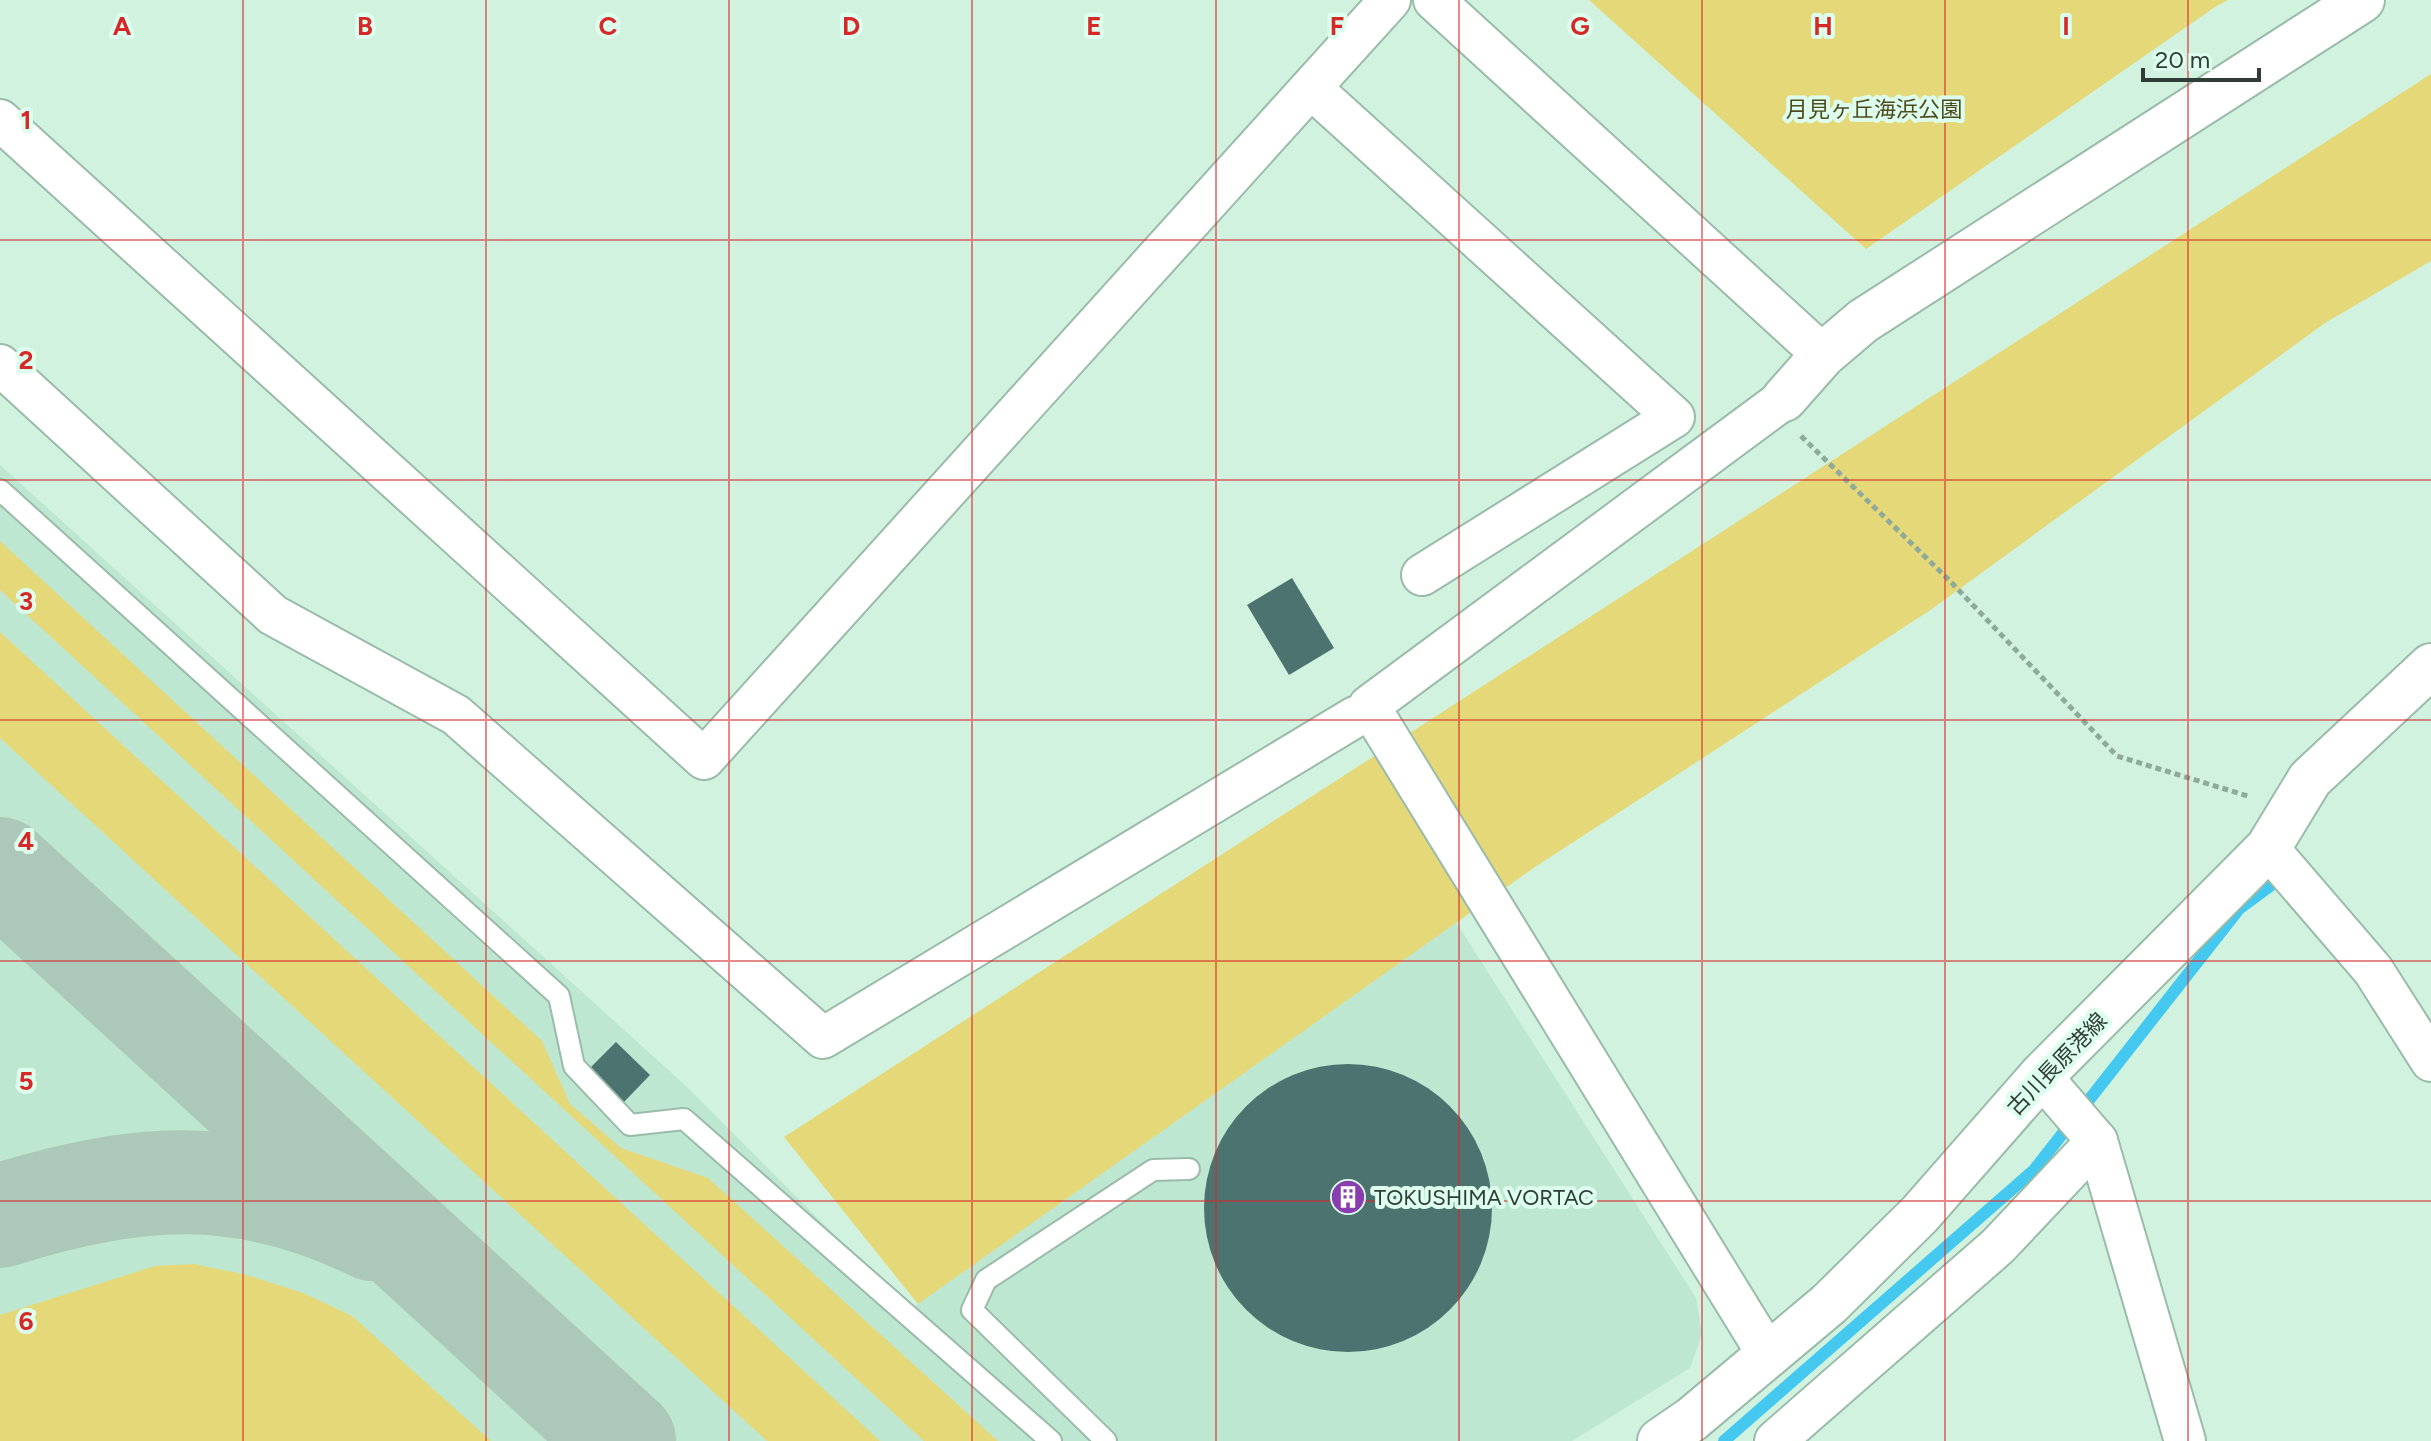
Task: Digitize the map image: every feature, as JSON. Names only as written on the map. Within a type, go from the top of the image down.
[{"type":"main road","points":[[1792,417],[1823,355],[1863,321],[2362,0]]},
{"type":"main road","name":"古川長原港線","points":[[1660,1441],[1692,1419],[1829,1304],[1920,1214],[2041,1076],[2268,848],[2310,779],[2431,666]]},
{"type":"street","points":[[0,120],[704,759],[1390,0]]},
{"type":"street","points":[[1434,0],[1823,355]]},
{"type":"street","points":[[1311,88],[1674,417],[1422,575]]},
{"type":"street","points":[[0,365],[273,615],[456,715],[823,1038],[1355,717]]},
{"type":"street","points":[[1768,1355],[1369,706],[1792,417]]},
{"type":"street","points":[[2268,848],[2373,970],[2431,1061]]},
{"type":"street","points":[[2041,1076],[2097,1141],[2185,1441]]},
{"type":"street","points":[[1775,1441],[1998,1246],[2097,1141]]},
{"type":"lane","points":[[0,490],[559,996],[574,1066],[630,1125],[684,1119],[1051,1441]]},
{"type":"lane","points":[[1106,1441],[972,1310],[986,1280],[1153,1170],[1189,1169]]},
{"type":"path","points":[[1792,417],[2117,756],[2290,810]]},
{"type":"shaded area","points":[[0,465],[686,1086],[909,1310],[1454,919],[1696,1298],[1702,1334],[1690,1368],[1572,1441],[0,1441]]},
{"type":"green space","name":"月見ヶ丘海浜公園","points":[[1589,0],[2228,0],[1866,249]]},
{"type":"green space","points":[[2431,74],[2431,261],[2325,323],[1929,611],[1535,867],[918,1304],[784,1137]]},
{"type":"green space","points":[[0,541],[542,1041],[570,1104],[621,1148],[708,1178],[998,1441],[924,1441],[0,590]]},
{"type":"green space","points":[[0,632],[880,1441],[767,1441],[0,738]]},
{"type":"green space","points":[[194,1264],[247,1275],[303,1293],[352,1316],[491,1441],[0,1441],[0,1315],[155,1266]]},
{"type":"building","points":[[1292,578],[1334,648],[1289,675],[1247,605]]},
{"type":"building","points":[[616,1042],[650,1075],[624,1102],[589,1069]]},
{"type":"building","name":"TOKUSHIMA VORTAC","points":[[1348,1064],[1376,1067],[1403,1075],[1428,1088],[1450,1106],[1468,1128],[1481,1153],[1489,1180],[1492,1208],[1489,1236],[1481,1263],[1468,1288],[1450,1310],[1428,1328],[1403,1341],[1376,1349],[1348,1352],[1320,1349],[1293,1341],[1268,1328],[1246,1310],[1228,1288],[1215,1263],[1207,1236],[1204,1208],[1207,1180],[1215,1153],[1228,1128],[1246,1106],[1268,1088],[1293,1075],[1320,1067]]},
{"type":"waterway","points":[[1724,1441],[2034,1170],[2239,909],[2285,875]]},
{"type":"taxiway","points":[[0,869],[624,1441]]},
{"type":"taxiway","points":[[0,1216],[97,1191],[143,1184],[188,1182],[233,1185],[279,1194],[325,1208],[373,1229]]},
{"type":"place","name":"TOKUSHIMA VORTAC","points":[[1348,1197]]}]
